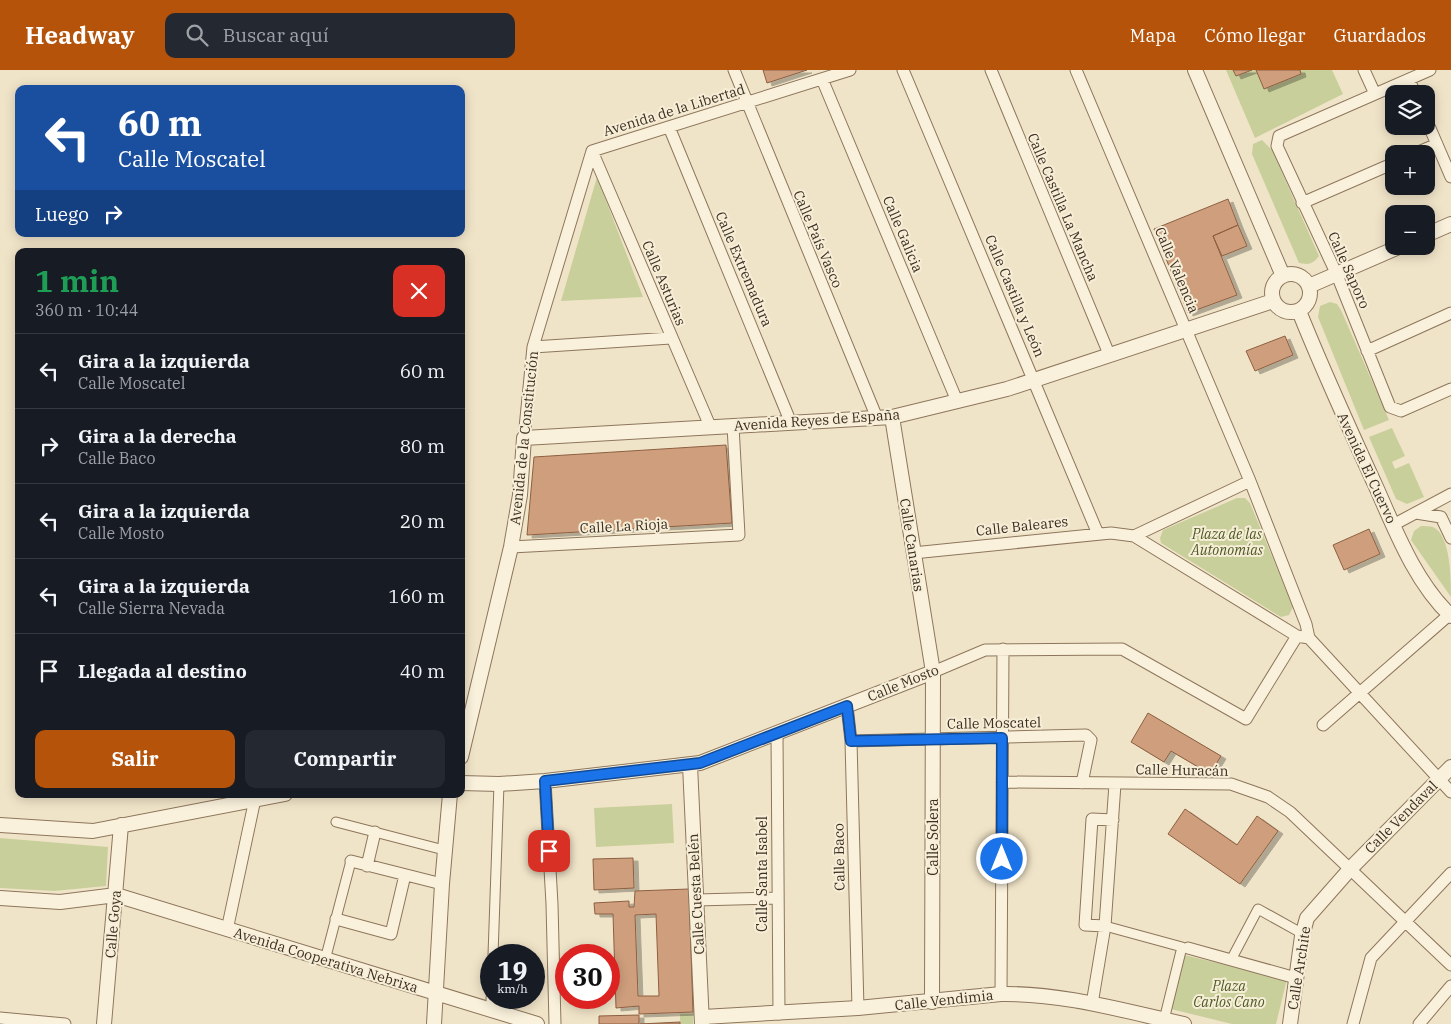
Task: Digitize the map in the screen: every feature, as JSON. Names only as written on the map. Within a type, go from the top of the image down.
[{"type":"street","name":"Calle País Vasco","points":[[734,70],[877,418]]},
{"type":"street","name":"Avenida de la Libertad","points":[[592,151],[850,70]]},
{"type":"street","name":"Calle Castilla y León","points":[[903,70],[1098,534]]},
{"type":"street","name":"Calle Castilla La Mancha","points":[[990,70],[1109,354]]},
{"type":"street","name":"Calle Valencia","points":[[1076,70],[1250,481]]},
{"type":"street","points":[[1195,70],[1283,276]]},
{"type":"street","points":[[1364,70],[1375,94],[1428,70]]},
{"type":"street","name":"Calle Galicia","points":[[822,79],[957,401]]},
{"type":"street","points":[[1409,79],[1411,85]]},
{"type":"street","name":"Calle Saporo","points":[[1375,94],[1279,136],[1277,146],[1337,275],[1390,407],[1401,411],[1451,389]]},
{"type":"street","name":"Calle Extremadura","points":[[669,127],[791,423]]},
{"type":"street","points":[[1433,135],[1451,177]]},
{"type":"street","name":"Calle Asturias","points":[[592,151],[710,426]]},
{"type":"street","name":"Avenida de la Constitución","points":[[465,740],[511,548],[520,495],[533,347],[592,151]]},
{"type":"street","points":[[1302,203],[1385,167]]},
{"type":"street","points":[[1435,231],[1451,224]]},
{"type":"street","points":[[1309,286],[1385,253]]},
{"type":"street","points":[[1296,275],[1301,277],[1309,286],[1310,298],[1300,311],[1287,312],[1282,310],[1273,301],[1272,289],[1283,276],[1296,275]]},
{"type":"street","name":"Avenida Reyes de España","points":[[524,438],[892,417],[1007,389],[1273,301]]},
{"type":"street","name":"Avenida El Cuervo","points":[[1300,311],[1320,364],[1393,525],[1422,579],[1450,616]]},
{"type":"street","points":[[1368,351],[1451,313]]},
{"type":"street","points":[[533,347],[672,338]]},
{"type":"street","name":"Calle Canarias","points":[[892,417],[933,672]]},
{"type":"street","name":"Calle La Rioja","points":[[511,548],[739,535],[733,426]]},
{"type":"street","points":[[1134,536],[1250,481],[1306,624],[1309,638],[1451,792]]},
{"type":"street","points":[[1393,525],[1447,496]]},
{"type":"street","points":[[1447,496],[1441,517],[1451,538]]},
{"type":"street","points":[[1416,513],[1441,517]]},
{"type":"street","name":"Calle Baleares","points":[[913,553],[1098,534],[1134,536]]},
{"type":"street","points":[[1134,536],[1297,636],[1309,638]]},
{"type":"street","points":[[1323,725],[1450,616]]},
{"type":"street","name":"Calle Mosto","points":[[465,783],[499,784],[545,781],[690,765],[777,734],[985,650],[1122,649],[1246,719],[1297,636]]},
{"type":"street","points":[[1001,994],[1003,649]]},
{"type":"street","name":"Calle Solera","points":[[932,1002],[933,672]]},
{"type":"street","name":"Calle Baco","points":[[847,706],[851,741],[858,1008]]},
{"type":"street","name":"Calle Santa Isabel","points":[[777,734],[779,1014]]},
{"type":"street","name":"Calle Moscatel","points":[[851,741],[1086,736],[1092,740],[1082,783]]},
{"type":"street","name":"Calle Cuesta Belén","points":[[690,765],[702,1021]]},
{"type":"street","name":"Calle Vendaval","points":[[1350,868],[1451,767]]},
{"type":"street","points":[[545,781],[552,904],[555,1024]]},
{"type":"street","name":"Calle Huracán","points":[[1002,782],[1231,784],[1268,797],[1290,812],[1451,965]]},
{"type":"street","points":[[493,944],[499,784]]},
{"type":"street","points":[[1092,1004],[1105,926],[1115,784]]},
{"type":"street","points":[[0,825],[94,831],[260,798]]},
{"type":"street","points":[[434,1024],[444,850],[450,798]]},
{"type":"street","points":[[226,930],[254,799]]},
{"type":"street","points":[[1113,820],[1092,819],[1085,925],[1105,926],[1296,978]]},
{"type":"street","points":[[336,822],[444,850]]},
{"type":"street","name":"Calle Goya","points":[[104,1024],[121,825]]},
{"type":"street","points":[[368,866],[376,832]]},
{"type":"street","points":[[325,960],[350,861],[442,884]]},
{"type":"street","name":"Calle Archite","points":[[1290,1024],[1307,918],[1350,868]]},
{"type":"street","points":[[1353,1024],[1372,958],[1451,873]]},
{"type":"street","points":[[336,920],[391,934],[405,875]]},
{"type":"street","points":[[0,898],[60,902],[116,895]]},
{"type":"street","name":"Avenida Cooperativa Nebrixa","points":[[116,895],[435,993],[480,1002]]},
{"type":"street","points":[[697,900],[777,898]]},
{"type":"street","points":[[1231,960],[1258,909],[1303,934]]},
{"type":"street","points":[[1164,1020],[1185,948]]},
{"type":"street","points":[[1419,1024],[1451,986]]},
{"type":"street","name":"Calle Vendimia","points":[[702,1021],[932,1002],[1001,994],[1028,994],[1092,1004],[1184,1024]]},
{"type":"street","name":"Avenida Cooperativa Nebrixa","points":[[502,1009],[537,1024]]},
{"type":"street","points":[[0,1018],[65,1024]]},
{"type":"green space","points":[[1226,70],[1332,70],[1343,94],[1255,138]]},
{"type":"green space","points":[[1262,140],[1272,150],[1319,256],[1315,261],[1306,264],[1299,263],[1252,154],[1253,144]]},
{"type":"green space","points":[[597,177],[643,297],[561,301]]},
{"type":"green space","points":[[1330,302],[1337,304],[1341,310],[1389,420],[1364,430],[1318,317],[1320,306]]},
{"type":"green space","points":[[1392,428],[1405,456],[1392,462],[1395,469],[1409,463],[1424,497],[1407,504],[1396,499],[1369,437]]},
{"type":"green space","name":"Plaza de las Autonomías","points":[[1237,498],[1245,498],[1250,503],[1293,607],[1289,615],[1281,617],[1161,543],[1160,538],[1163,530]]},
{"type":"green space","points":[[1421,526],[1433,527],[1439,532],[1447,548],[1451,597],[1411,540],[1414,531]]},
{"type":"green space","points":[[672,804],[674,843],[596,847],[594,808]]},
{"type":"green space","points":[[0,838],[108,847],[106,886],[54,891],[0,888]]},
{"type":"green space","name":"Plaza Carlos Cano","points":[[1184,955],[1287,979],[1276,1024],[1232,1024],[1171,1009]]},
{"type":"green space","points":[[680,1014],[693,1014],[693,1024],[680,1024]]},
{"type":"building","points":[[763,70],[807,70],[767,83]]},
{"type":"building","points":[[1233,70],[1252,70],[1236,76]]},
{"type":"building","points":[[1256,70],[1300,70],[1301,74],[1264,89]]},
{"type":"building","points":[[1228,199],[1238,225],[1213,236],[1237,295],[1188,313],[1154,229]]},
{"type":"building","points":[[1238,225],[1247,246],[1222,256],[1213,236]]},
{"type":"building","points":[[1285,336],[1293,355],[1255,371],[1246,351]]},
{"type":"building","points":[[726,445],[732,523],[527,535],[534,457]]},
{"type":"building","points":[[1369,529],[1380,554],[1344,570],[1333,545]]},
{"type":"building","points":[[1148,713],[1221,756],[1210,774],[1171,751],[1164,762],[1131,742]]},
{"type":"building","points":[[1185,809],[1237,845],[1257,816],[1278,831],[1240,884],[1168,834]]},
{"type":"building","points":[[633,858],[634,888],[594,890],[593,859]]},
{"type":"building","points":[[689,889],[693,1012],[639,1014],[639,1006],[620,1008],[620,944],[614,944],[613,914],[595,914],[594,903],[629,901],[629,907],[634,907],[635,891]],"holes":[[[656,914],[659,996],[638,996],[635,915]]]},
{"type":"building","points":[[639,1015],[639,1024],[599,1024],[599,1016]]},
{"type":"building","points":[[680,1022],[680,1024],[640,1024]]},
{"type":"route","points":[[549,851],[545,781],[700,763],[847,706],[851,741],[1002,738],[1002,859]]}]
